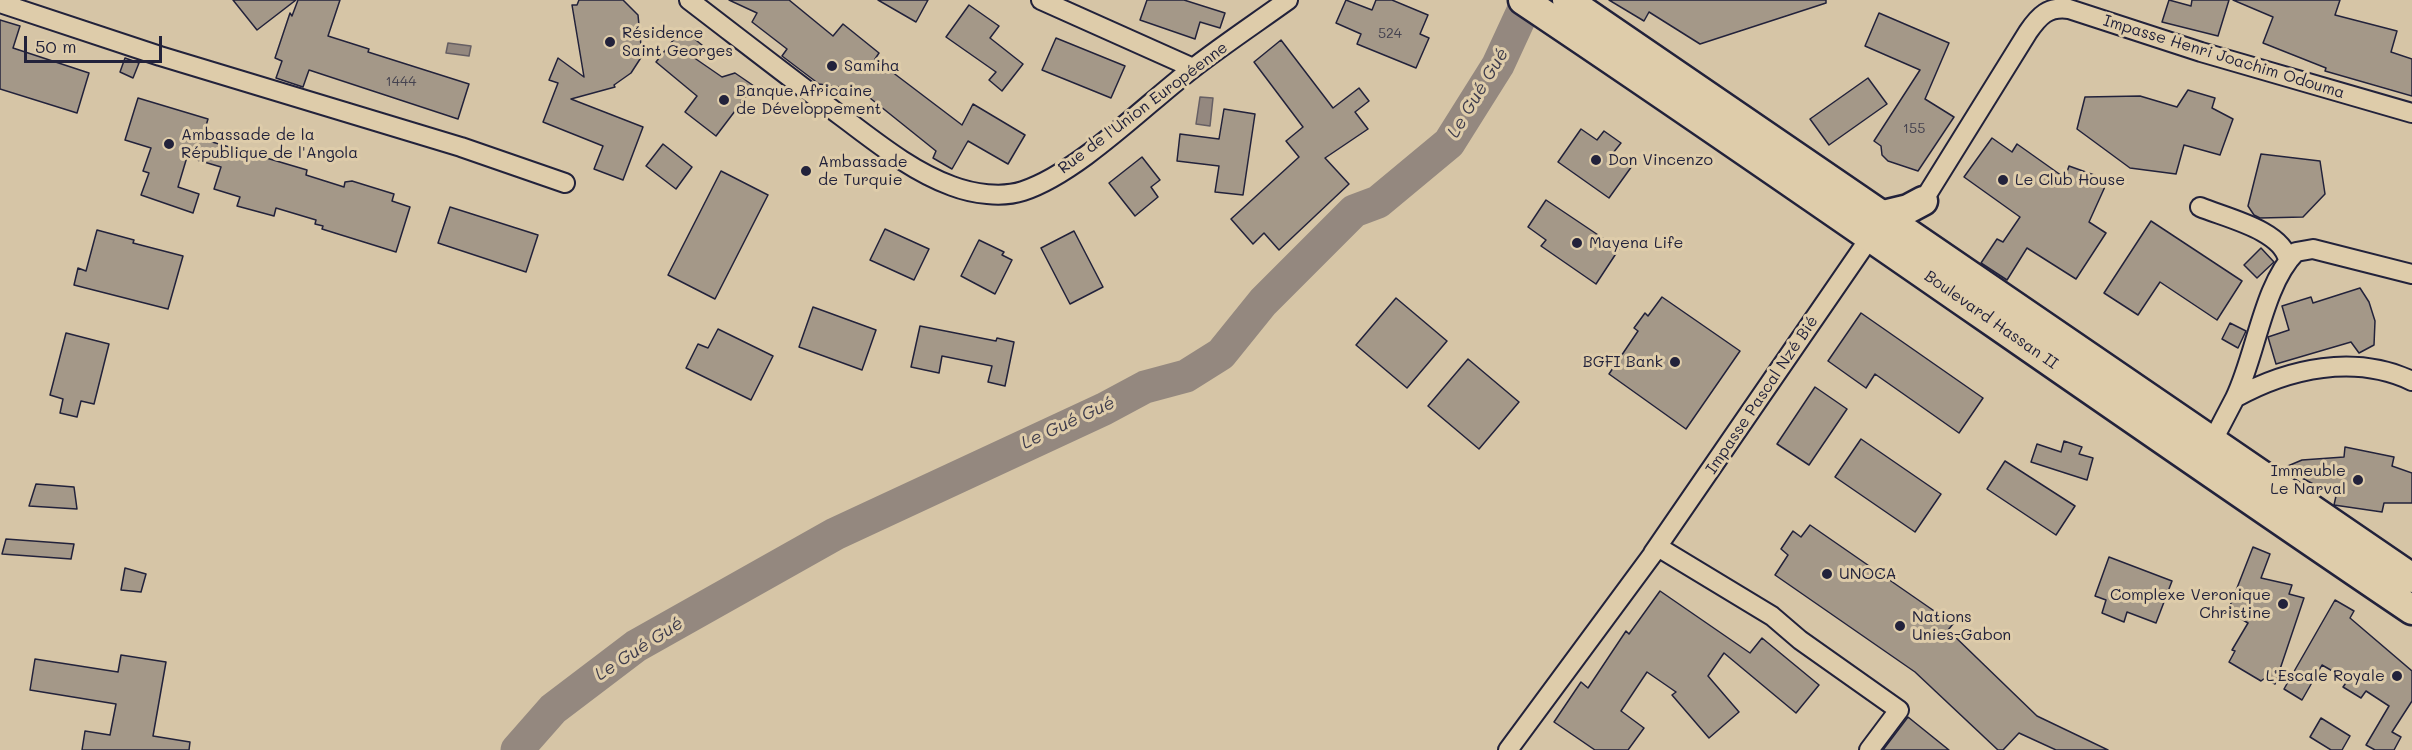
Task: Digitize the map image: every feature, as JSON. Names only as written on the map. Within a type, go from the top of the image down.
[{"type":"main road","name":"Boulevard Hassan II","points":[[1523,0],[1569,11],[1877,226],[2281,523],[2412,610]]},
{"type":"main road","points":[[1877,226],[1923,201]]},
{"type":"main road","points":[[1923,201],[1920,227],[1923,242]]},
{"type":"main road","name":"Boulevard Hassan II","points":[[1877,226],[1923,242],[2412,578]]},
{"type":"street","name":"Rue de l'Union Européenne","points":[[689,0],[820,101],[917,171],[953,187],[975,193],[998,194],[1021,191],[1043,183],[1073,164],[1193,68],[1288,0]]},
{"type":"street","points":[[1041,0],[1193,68]]},
{"type":"street","points":[[0,3],[160,56],[451,144],[565,183]]},
{"type":"street","name":"Impasse Henri Joachim Odouma","points":[[1923,201],[2028,32],[2039,16],[2053,8],[2069,9],[2201,52],[2412,113]]},
{"type":"street","points":[[2200,207],[2273,237],[2286,250],[2288,260]]},
{"type":"street","name":"Impasse Pascal Nzé Bié","points":[[1508,750],[1655,550],[1877,226]]},
{"type":"street","points":[[2212,442],[2248,372],[2263,316],[2288,260],[2300,249],[2313,249],[2412,274]]},
{"type":"street","points":[[2235,398],[2266,384],[2325,367],[2371,369],[2412,381]]},
{"type":"street","points":[[1655,550],[1772,616],[1800,640],[1899,710],[1869,750]]},
{"type":"shaded area","points":[[448,43],[471,46],[469,56],[446,53]]},
{"type":"shaded area","points":[[1200,97],[1213,98],[1210,126],[1196,124]]},
{"type":"building","points":[[233,0],[296,0],[257,30]]},
{"type":"building","points":[[298,0],[340,0],[328,36],[369,49],[368,52],[469,84],[458,119],[309,70],[303,87],[276,78],[282,61],[275,58],[290,13],[292,16]]},
{"type":"building","points":[[579,0],[623,0],[638,15],[642,56],[631,73],[614,85],[615,87],[571,99],[643,127],[623,180],[594,169],[603,146],[543,122],[558,83],[549,80],[558,58],[584,77],[572,5],[577,5]]},
{"type":"building","points":[[729,0],[789,0],[833,36],[843,24],[879,53],[875,59],[962,125],[973,104],[1025,135],[1008,164],[968,141],[952,169],[933,158],[936,151],[860,90],[856,97],[840,87],[819,84],[782,56],[787,49],[752,22],[757,13]]},
{"type":"building","points":[[878,0],[928,0],[916,22]]},
{"type":"building","points":[[1147,0],[1184,0],[1225,13],[1220,28],[1200,22],[1195,39],[1140,20]]},
{"type":"building","points":[[1346,0],[1372,10],[1376,0],[1392,0],[1428,15],[1420,34],[1429,38],[1416,68],[1357,44],[1361,34],[1336,23]]},
{"type":"building","points":[[1609,0],[1826,0],[1826,3],[1700,44],[1649,12],[1644,21]]},
{"type":"building","points":[[2169,0],[2191,6],[2192,0],[2229,0],[2218,36],[2162,22]]},
{"type":"building","points":[[2233,0],[2340,0],[2335,15],[2397,31],[2391,52],[2412,59],[2412,96],[2325,71],[2326,68],[2263,43],[2273,17]]},
{"type":"building","points":[[969,5],[999,26],[990,38],[1023,64],[1002,91],[989,80],[996,72],[946,37]]},
{"type":"building","points":[[1879,13],[1949,43],[1925,99],[1954,117],[1918,171],[1888,161],[1882,155],[1881,146],[1874,141],[1920,70],[1865,46]]},
{"type":"building","points":[[0,20],[20,26],[13,48],[89,73],[77,113],[0,89]]},
{"type":"building","points":[[682,29],[702,45],[693,57],[722,77],[735,73],[754,86],[716,136],[685,112],[697,96],[656,62]]},
{"type":"building","points":[[1056,38],[1125,66],[1111,98],[1042,70]]},
{"type":"building","points":[[1281,40],[1333,108],[1359,88],[1369,101],[1355,112],[1368,129],[1325,158],[1349,184],[1279,250],[1264,233],[1253,244],[1231,219],[1299,157],[1286,141],[1303,127],[1254,62]]},
{"type":"building","points":[[125,58],[139,63],[133,78],[120,72]]},
{"type":"building","points":[[1868,78],[1887,104],[1829,145],[1810,119]]},
{"type":"building","points":[[2188,90],[2215,98],[2212,108],[2233,119],[2220,155],[2184,145],[2176,174],[2130,168],[2077,129],[2085,97],[2140,96],[2177,107]]},
{"type":"building","points":[[138,98],[208,119],[202,139],[307,170],[306,175],[344,187],[345,182],[352,181],[394,194],[392,201],[410,207],[396,252],[322,229],[323,226],[315,224],[316,220],[276,208],[274,216],[237,206],[240,197],[214,189],[221,167],[187,157],[178,187],[199,194],[193,213],[141,195],[149,173],[143,171],[151,148],[125,140]]},
{"type":"building","points":[[1224,109],[1255,114],[1243,195],[1215,192],[1219,166],[1177,161],[1180,134],[1219,139]]},
{"type":"building","points":[[1581,129],[1597,140],[1604,131],[1621,143],[1613,153],[1632,166],[1609,198],[1558,162]]},
{"type":"building","points":[[1992,138],[2012,152],[2017,144],[2065,178],[2069,166],[2108,180],[2089,222],[2106,233],[2076,279],[2027,248],[2007,280],[1981,263],[1997,239],[2003,242],[2020,217],[1964,177]]},
{"type":"building","points":[[663,144],[692,167],[676,189],[646,166]]},
{"type":"building","points":[[2261,154],[2320,161],[2325,194],[2303,217],[2260,218],[2254,215],[2248,206]]},
{"type":"building","points":[[1142,157],[1160,180],[1151,187],[1158,197],[1135,216],[1109,183]]},
{"type":"building","points":[[721,171],[768,195],[715,299],[668,275]]},
{"type":"building","name":"Mayena Life","points":[[1546,200],[1619,249],[1596,284],[1541,246],[1546,240],[1528,227]]},
{"type":"building","points":[[450,207],[538,235],[526,272],[438,243]]},
{"type":"building","points":[[2151,221],[2242,281],[2217,320],[2160,282],[2138,315],[2104,293]]},
{"type":"building","points":[[885,229],[929,249],[914,280],[870,260]]},
{"type":"building","points":[[97,230],[134,240],[133,243],[183,256],[168,309],[74,285],[78,268],[86,271]]},
{"type":"building","points":[[1074,231],[1103,287],[1070,304],[1041,248]]},
{"type":"building","points":[[979,240],[1004,252],[1002,255],[1012,260],[995,294],[961,276]]},
{"type":"building","points":[[2261,248],[2274,262],[2257,278],[2244,265]]},
{"type":"building","points":[[2360,288],[2369,302],[2375,321],[2374,345],[2359,353],[2351,342],[2276,364],[2268,337],[2289,330],[2282,306],[2311,297],[2313,303]]},
{"type":"building","name":"BGFI Bank","points":[[1662,297],[1740,351],[1686,429],[1609,374],[1638,331],[1634,328],[1645,313],[1648,316]]},
{"type":"building","points":[[1396,298],[1447,341],[1407,388],[1356,345]]},
{"type":"building","points":[[813,307],[876,330],[862,370],[799,347]]},
{"type":"building","points":[[1861,313],[1983,398],[1959,433],[1875,374],[1866,388],[1828,361]]},
{"type":"building","points":[[2230,323],[2246,331],[2238,348],[2222,339]]},
{"type":"building","points":[[920,326],[996,341],[997,338],[1014,342],[1005,386],[988,382],[992,366],[942,356],[939,373],[911,367]]},
{"type":"building","points":[[718,329],[773,356],[751,400],[686,368],[698,344],[708,348]]},
{"type":"building","points":[[66,333],[109,344],[94,404],[81,401],[77,417],[60,413],[63,399],[50,395]]},
{"type":"building","points":[[1468,359],[1519,402],[1479,449],[1428,406]]},
{"type":"building","points":[[1815,387],[1847,409],[1809,465],[1777,444]]},
{"type":"building","points":[[1861,439],[1941,494],[1915,532],[1835,477]]},
{"type":"building","points":[[2064,441],[2082,447],[2079,454],[2093,458],[2087,480],[2031,462],[2037,444],[2061,452]]},
{"type":"building","name":"Immeuble Le Narval","points":[[2345,447],[2394,457],[2392,466],[2412,473],[2412,503],[2384,503],[2382,512],[2334,505],[2336,496],[2283,468],[2302,460],[2344,457]]},
{"type":"building","points":[[2005,461],[2075,506],[2056,535],[1987,489]]},
{"type":"building","points":[[36,484],[74,487],[77,509],[29,506]]},
{"type":"building","points":[[1810,525],[1953,624],[1948,630],[2037,716],[2108,750],[2056,750],[2019,733],[2003,750],[1998,750],[1915,672],[1775,575],[1788,555],[1781,549],[1793,531],[1801,537]]},
{"type":"building","points":[[6,539],[74,544],[71,559],[2,554]]},
{"type":"building","points":[[2253,547],[2270,554],[2261,578],[2292,585],[2289,594],[2304,598],[2275,684],[2265,678],[2261,681],[2229,662],[2235,651],[2232,650],[2248,623],[2228,611]]},
{"type":"building","points":[[2109,557],[2172,581],[2156,623],[2127,612],[2124,622],[2102,613],[2106,600],[2095,596]]},
{"type":"building","points":[[125,568],[146,574],[141,592],[121,590]]},
{"type":"building","points":[[1660,591],[1750,653],[1762,638],[1819,685],[1796,713],[1724,653],[1708,676],[1739,712],[1709,738],[1672,695],[1676,692],[1647,672],[1621,711],[1644,728],[1628,750],[1595,750],[1554,722],[1581,682],[1588,688],[1626,631],[1629,634]]},
{"type":"building","points":[[2335,600],[2354,611],[2350,618],[2412,671],[2412,701],[2392,732],[2401,737],[2394,750],[2375,750],[2366,745],[2389,706],[2366,691],[2361,698],[2343,687],[2348,680],[2322,665],[2302,700],[2284,689]]},
{"type":"building","points":[[121,655],[166,662],[153,736],[190,742],[189,750],[82,750],[85,731],[110,735],[116,704],[30,690],[35,659],[118,672]]},
{"type":"building","points":[[1908,717],[1949,750],[1883,750]]},
{"type":"building","points":[[2321,718],[2350,736],[2342,750],[2331,750],[2310,737]]},
{"type":"waterway","name":"Le Gué Gué","points":[[517,750],[553,709],[636,646],[835,534],[1104,409],[1145,387],[1186,376],[1221,354],[1263,302],[1354,211],[1378,202],[1449,143],[1498,65],[1528,0]]},
{"type":"place","name":"Résidence Saint Georges","points":[[610,42]]},
{"type":"place","name":"Samiha","points":[[832,66]]},
{"type":"place","name":"Banque Africaine de Développement","points":[[724,100]]},
{"type":"place","name":"Ambassade de la République de l'Angola","points":[[169,144]]},
{"type":"place","name":"Don Vincenzo","points":[[1596,160]]},
{"type":"place","name":"Ambassade de Turquie","points":[[806,171]]},
{"type":"place","name":"Le Club House","points":[[2003,180]]},
{"type":"place","name":"Mayena Life","points":[[1577,243]]},
{"type":"place","name":"BGFI Bank","points":[[1675,362]]},
{"type":"place","name":"Immeuble Le Narval","points":[[2358,480]]},
{"type":"place","name":"UNOCA","points":[[1827,574]]},
{"type":"place","name":"Complexe Veronique Christine","points":[[2283,604]]},
{"type":"place","name":"Nations Unies-Gabon","points":[[1900,626]]},
{"type":"place","name":"L'Escale Royale","points":[[2397,676]]}]
